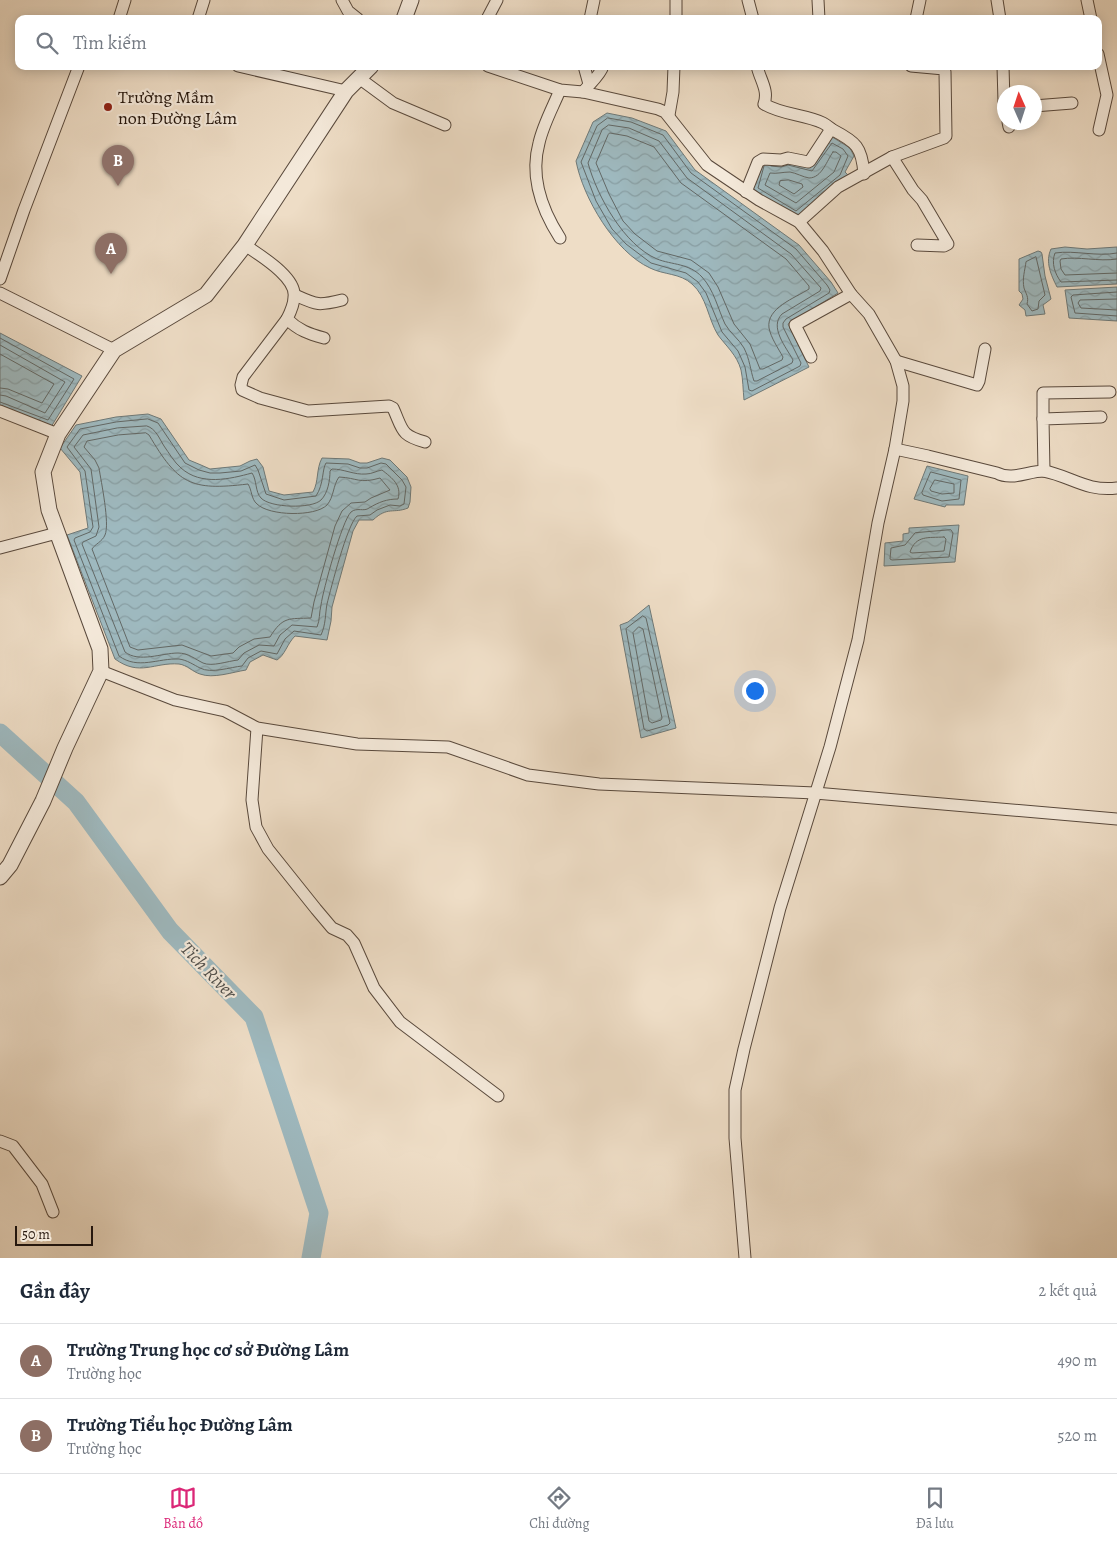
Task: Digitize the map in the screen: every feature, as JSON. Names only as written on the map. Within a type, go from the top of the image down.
[{"type":"street","points":[[121,15],[125,0]]},
{"type":"street","points":[[199,15],[204,0]]},
{"type":"street","points":[[342,0],[348,11],[353,15]]},
{"type":"street","points":[[405,15],[411,0]]},
{"type":"street","points":[[489,15],[496,0]]},
{"type":"street","points":[[591,15],[594,0]]},
{"type":"street","points":[[676,0],[676,15]]},
{"type":"street","points":[[748,0],[752,15]]},
{"type":"street","points":[[818,0],[818,15]]},
{"type":"street","points":[[917,15],[920,0]]},
{"type":"street","points":[[997,0],[999,15]]},
{"type":"street","points":[[1087,0],[1090,15]]},
{"type":"street","points":[[0,279],[77,70]]},
{"type":"street","points":[[255,70],[346,91]]},
{"type":"street","points":[[0,877],[10,865],[43,800],[101,670],[100,649],[49,510],[43,472],[58,434],[114,350],[206,295],[245,245],[346,91],[367,70]]},
{"type":"street","points":[[500,70],[560,90],[586,88],[658,109],[669,116],[697,155],[707,165],[746,192],[799,222],[823,252],[851,294],[869,314],[896,361],[903,386],[903,401],[895,450],[878,523],[858,640],[830,747],[780,908],[735,1090],[735,1138],[745,1258]]},
{"type":"street","points":[[584,70],[586,88]]},
{"type":"street","points":[[586,88],[601,70]]},
{"type":"street","points":[[669,116],[674,70]]},
{"type":"street","points":[[759,70],[765,86],[766,99],[764,104],[774,110],[824,123],[847,137],[857,148],[862,158],[864,174]]},
{"type":"street","points":[[799,222],[838,187],[892,157],[946,136],[945,70]]},
{"type":"street","points":[[1003,70],[1004,85]]},
{"type":"street","points":[[1098,130],[1107,95],[1102,70]]},
{"type":"street","points":[[359,78],[393,103],[445,125]]},
{"type":"street","points":[[560,90],[540,138],[536,166],[536,180],[542,200],[549,221],[560,238]]},
{"type":"street","points":[[1042,105],[1072,103]]},
{"type":"street","points":[[746,192],[758,162],[763,158],[781,160],[788,158],[808,162],[831,128]]},
{"type":"street","points":[[892,157],[913,190],[922,200],[948,244],[944,246],[917,246]]},
{"type":"street","points":[[245,245],[279,270],[292,284],[295,295],[287,319],[243,377],[242,390],[260,398],[308,411],[389,406],[393,408],[401,430],[412,438],[425,442]]},
{"type":"street","points":[[0,293],[114,350]]},
{"type":"street","points":[[811,357],[795,325],[851,294]]},
{"type":"street","points":[[295,295],[323,305],[342,300]]},
{"type":"street","points":[[287,319],[294,326],[308,334],[324,338]]},
{"type":"street","points":[[896,361],[977,385],[980,381],[985,349]]},
{"type":"street","points":[[1044,471],[1043,393],[1110,392]]},
{"type":"street","points":[[0,411],[58,434]]},
{"type":"street","points":[[1043,419],[1101,417]]},
{"type":"street","points":[[895,450],[928,456],[1004,476],[1017,476],[1032,471],[1044,471],[1054,473],[1083,486],[1100,489],[1117,488]]},
{"type":"street","points":[[0,548],[57,533]]},
{"type":"street","points":[[101,670],[174,700],[225,711],[257,728],[357,744],[448,747],[528,775],[599,784],[815,793],[1117,818]]},
{"type":"street","points":[[257,728],[252,800],[256,827],[268,849],[332,928],[347,935],[354,943],[374,988],[400,1022],[498,1096]]},
{"type":"street","points":[[0,1141],[13,1146],[42,1184],[53,1212]]},
{"type":"water","points":[[607,113],[632,118],[666,131],[695,170],[799,245],[831,282],[838,293],[788,324],[809,367],[744,400],[739,365],[734,355],[718,335],[697,289],[687,280],[650,268],[637,260],[613,237],[593,207],[576,161],[593,122]]},
{"type":"water","points":[[829,135],[850,148],[854,156],[845,172],[848,175],[796,218],[751,190],[759,166],[766,160],[811,167]]},
{"type":"water","points":[[1065,247],[1087,249],[1117,247],[1117,284],[1057,287],[1050,268],[1049,254],[1051,249]]},
{"type":"water","points":[[1038,251],[1042,254],[1051,299],[1043,305],[1045,314],[1026,316],[1025,310],[1019,305],[1023,299],[1019,291],[1019,259]]},
{"type":"water","points":[[1117,287],[1117,321],[1069,318],[1065,290]]},
{"type":"water","points":[[0,333],[82,376],[51,427],[0,406]]},
{"type":"water","points":[[148,414],[161,419],[189,460],[210,469],[240,466],[257,459],[263,467],[269,491],[284,495],[313,492],[322,458],[349,459],[360,463],[367,463],[382,458],[390,460],[407,477],[411,487],[408,508],[383,513],[373,520],[359,520],[353,531],[332,607],[327,640],[295,636],[277,660],[263,655],[250,662],[246,670],[217,675],[200,674],[179,664],[147,668],[132,667],[115,659],[67,535],[88,528],[80,472],[60,448],[76,425],[116,417]]},
{"type":"water","points":[[927,466],[968,476],[964,505],[946,505],[945,507],[914,499]]},
{"type":"water","points":[[959,525],[955,562],[884,566],[885,543],[903,541],[903,534],[909,533],[909,528]]},
{"type":"water","points":[[649,605],[676,728],[641,738],[620,625],[628,622]]},
{"type":"waterway","name":"Tich River","points":[[0,733],[76,802],[170,931],[254,1017],[319,1213],[311,1258]]},
{"type":"place","name":"Trường Mầm non Đường Lâm","points":[[108,107]]},
{"type":"place","name":"Trường Tiểu học Đường Lâm","points":[[118,186]]},
{"type":"place","name":"Trường Trung học cơ sở Đường Lâm","points":[[111,274]]}]
